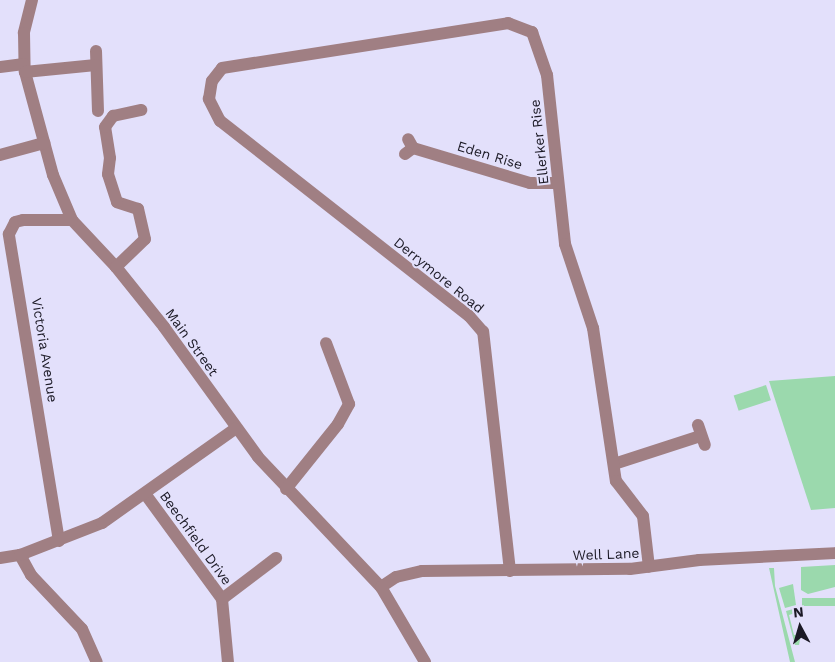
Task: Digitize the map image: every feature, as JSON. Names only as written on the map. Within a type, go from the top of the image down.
[{"type":"street","name":"Main Street","points":[[32,0],[24,33],[24,68],[44,143],[72,220],[116,268],[164,327],[235,429],[286,489],[381,587],[425,662]]},
{"type":"street","name":"Ellerker Rise","points":[[212,81],[222,68],[232,66],[508,23],[532,32],[547,75],[565,244],[593,328],[616,481],[643,516],[649,567]]},
{"type":"street","points":[[96,51],[98,111]]},
{"type":"street","points":[[0,68],[96,65]]},
{"type":"street","name":"Derrymore Road","points":[[212,81],[209,99],[220,121],[469,316],[484,332],[510,571]]},
{"type":"street","points":[[116,268],[145,239],[140,204],[122,206],[117,202],[108,174],[110,158],[105,126],[113,116],[141,110]]},
{"type":"street","points":[[0,155],[44,143]]},
{"type":"street","name":"Eden Rise","points":[[409,147],[530,183],[558,183]]},
{"type":"street","name":"Victoria Avenue","points":[[59,541],[10,234],[15,222],[23,220],[72,220]]},
{"type":"street","points":[[286,489],[345,415],[348,404],[342,367],[326,343]]},
{"type":"street","points":[[0,558],[20,556],[102,523],[146,495],[235,429]]},
{"type":"street","points":[[614,464],[701,435]]},
{"type":"street","name":"Beechfield Drive","points":[[146,495],[222,599],[228,662]]},
{"type":"street","name":"Well Lane","points":[[381,587],[396,577],[422,571],[510,571],[649,567],[699,560],[835,553]]},
{"type":"street","points":[[20,556],[32,575],[82,629],[97,662]]},
{"type":"street","name":"Beechfield Drive","points":[[222,599],[273,566]]},
{"type":"green space","points":[[835,376],[835,508],[811,510],[769,381]]},
{"type":"green space","points":[[766,385],[771,400],[739,411],[734,396]]},
{"type":"green space","points":[[835,565],[835,587],[808,594],[801,590],[801,567]]},
{"type":"green space","points":[[769,568],[774,568],[775,586],[795,662],[790,662]]},
{"type":"green space","points":[[793,584],[796,605],[785,608],[779,588]]},
{"type":"green space","points":[[802,598],[835,598],[835,606],[802,606]]},
{"type":"green space","points":[[797,608],[798,612],[789,615],[794,635],[801,634],[799,645],[795,645],[786,611]]}]
